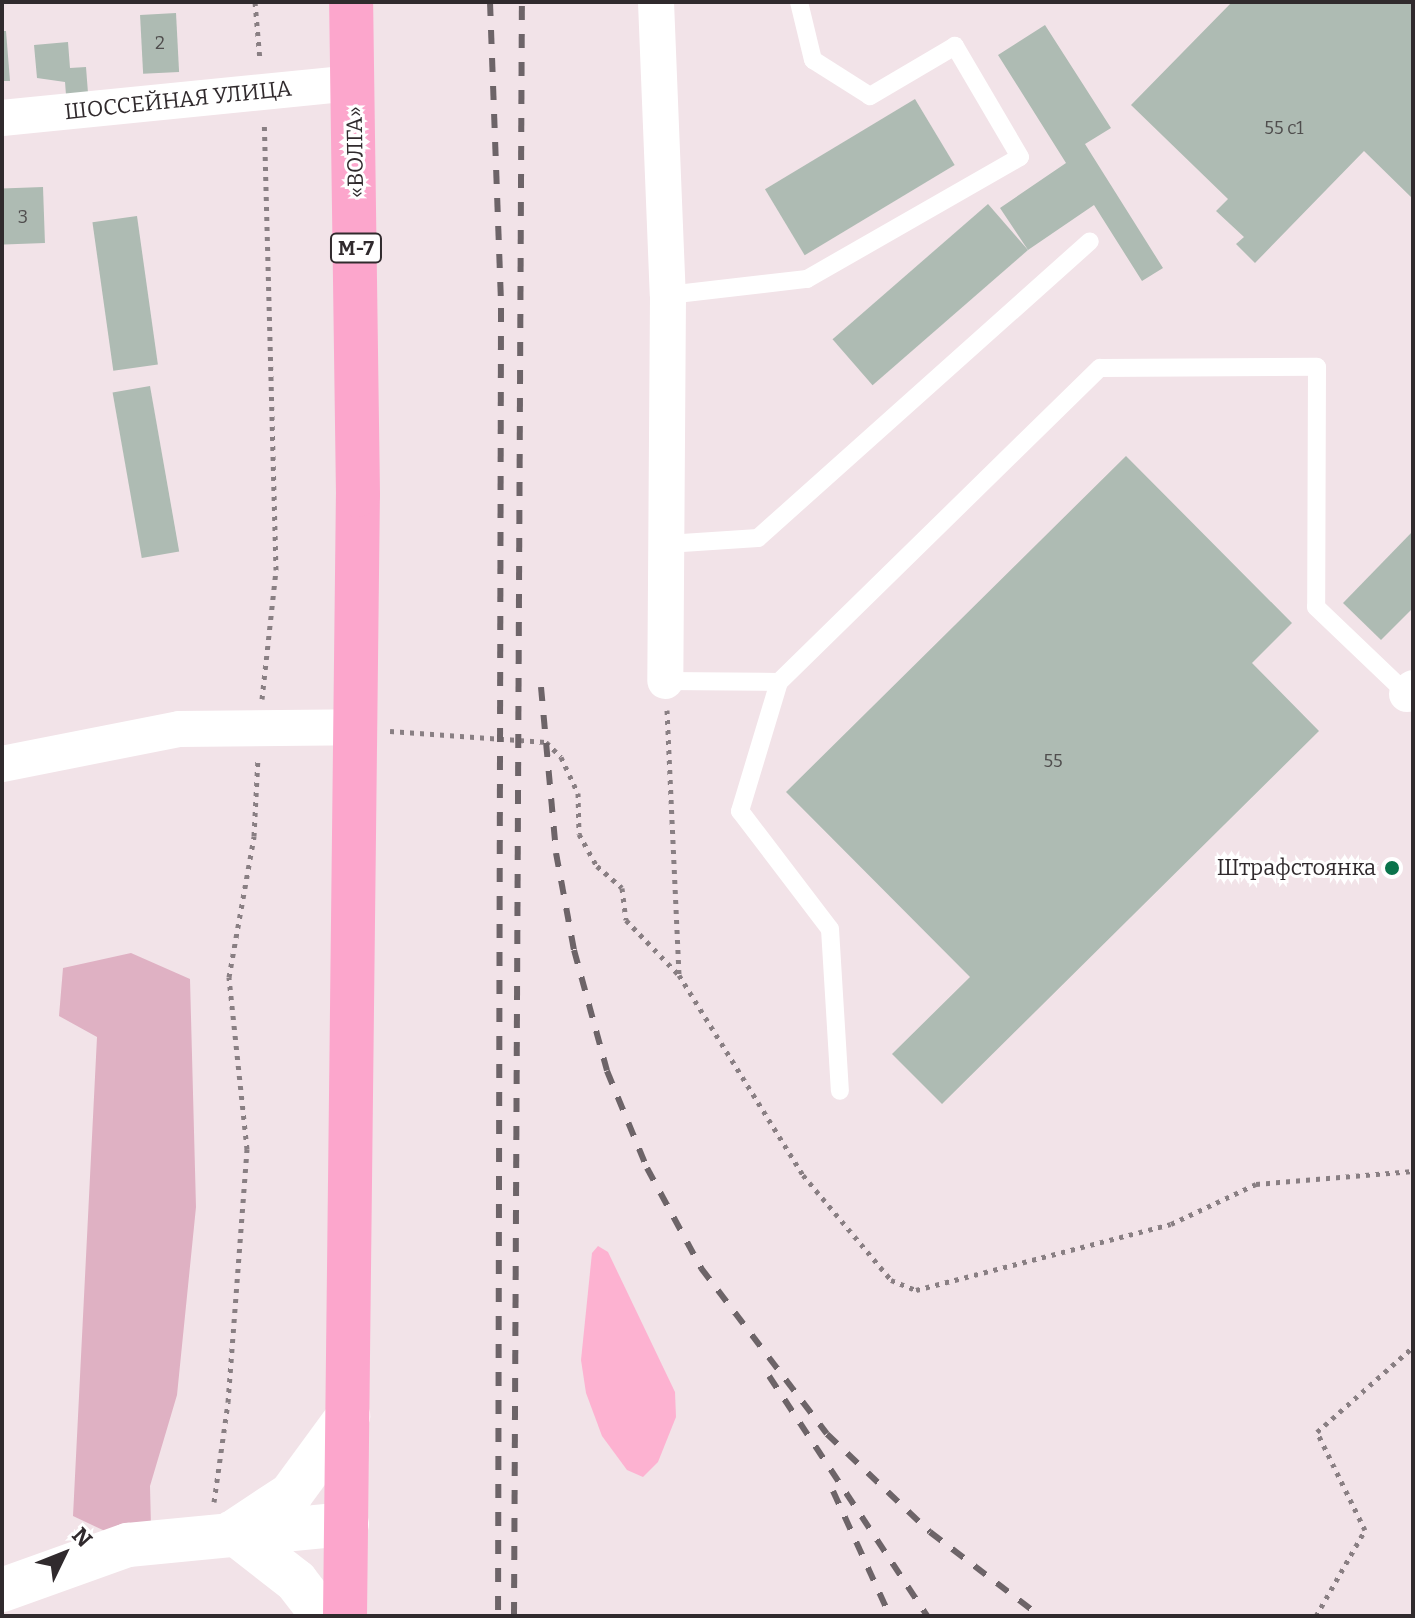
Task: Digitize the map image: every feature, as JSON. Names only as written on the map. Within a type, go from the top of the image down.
[{"type":"highway","name":"«ВОЛГА»","points":[[345,1616],[358,495],[351,2]]},
{"type":"street","points":[[656,2],[668,295],[665,681]]},
{"type":"street","name":"ШОССЕЙНАЯ УЛИЦА","points":[[2,118],[354,83]]},
{"type":"street","points":[[2,764],[179,729],[357,727]]},
{"type":"street","points":[[221,1533],[291,1494],[348,1416]]},
{"type":"street","points":[[2,1590],[128,1545],[221,1533],[347,1524]]},
{"type":"street","points":[[221,1533],[296,1581],[323,1616]]},
{"type":"lane","points":[[668,295],[807,279],[1020,157],[955,46],[870,96],[813,60],[799,2]]},
{"type":"lane","points":[[667,544],[758,538],[1090,241]]},
{"type":"lane","points":[[840,1091],[830,929],[740,811],[779,682],[1100,368],[1317,367],[1316,607],[1410,691]]},
{"type":"lane","points":[[665,681],[779,682]]},
{"type":"path","points":[[221,1533],[247,1149],[229,977],[254,836],[259,728],[276,570],[263,92],[255,2]]},
{"type":"path","points":[[665,681],[679,975]]},
{"type":"path","points":[[357,727],[546,742],[561,757],[578,793],[579,834],[597,866],[622,888],[626,920],[679,975],[803,1175],[891,1280],[916,1290],[1171,1224],[1256,1184],[1413,1171]]},
{"type":"path","points":[[1316,1616],[1365,1530],[1317,1432],[1413,1347]]},
{"type":"shaded area","points":[[131,953],[190,979],[196,1207],[177,1395],[150,1486],[151,1527],[107,1532],[73,1516],[97,1037],[59,1016],[63,968]]},
{"type":"shaded area","points":[[598,1246],[608,1252],[675,1392],[676,1417],[658,1462],[643,1477],[627,1470],[602,1436],[586,1393],[581,1360],[592,1253]]},
{"type":"building","points":[[1232,2],[1413,2],[1413,199],[1364,151],[1255,263],[1236,244],[1244,237],[1216,211],[1228,199],[1131,105]]},
{"type":"building","points":[[176,13],[179,72],[143,74],[140,15]]},
{"type":"building","points":[[1045,25],[1111,128],[1085,144],[1163,268],[1142,281],[1094,205],[1028,250],[1000,208],[1066,163],[998,55]]},
{"type":"building","points":[[2,31],[6,31],[10,81],[2,81]]},
{"type":"building","points":[[68,42],[70,68],[86,67],[88,93],[66,95],[65,82],[37,78],[34,45]]},
{"type":"building","points":[[915,99],[955,165],[805,255],[765,189]]},
{"type":"building","points":[[43,187],[45,243],[4,244],[2,188]]},
{"type":"building","points":[[988,204],[1028,250],[873,385],[833,339]]},
{"type":"building","points":[[137,216],[158,365],[113,371],[92,222]]},
{"type":"building","points":[[150,386],[179,551],[142,558],[113,393]]},
{"type":"building","points":[[1126,456],[1292,623],[1252,663],[1319,731],[942,1104],[892,1054],[970,977],[786,792]]},
{"type":"building","points":[[1413,531],[1413,608],[1381,640],[1343,603]]},
{"type":"railway","points":[[490,2],[501,308],[498,1616]]},
{"type":"railway","points":[[514,1616],[522,2]]},
{"type":"railway","points":[[541,687],[556,853],[574,950],[607,1071],[647,1168],[701,1268],[827,1434],[930,1532],[1040,1616]]},
{"type":"railway","points":[[769,1376],[927,1616]]},
{"type":"railway","points":[[833,1491],[890,1616]]},
{"type":"place","name":"Штрафстоянка","points":[[1392,868]]}]
